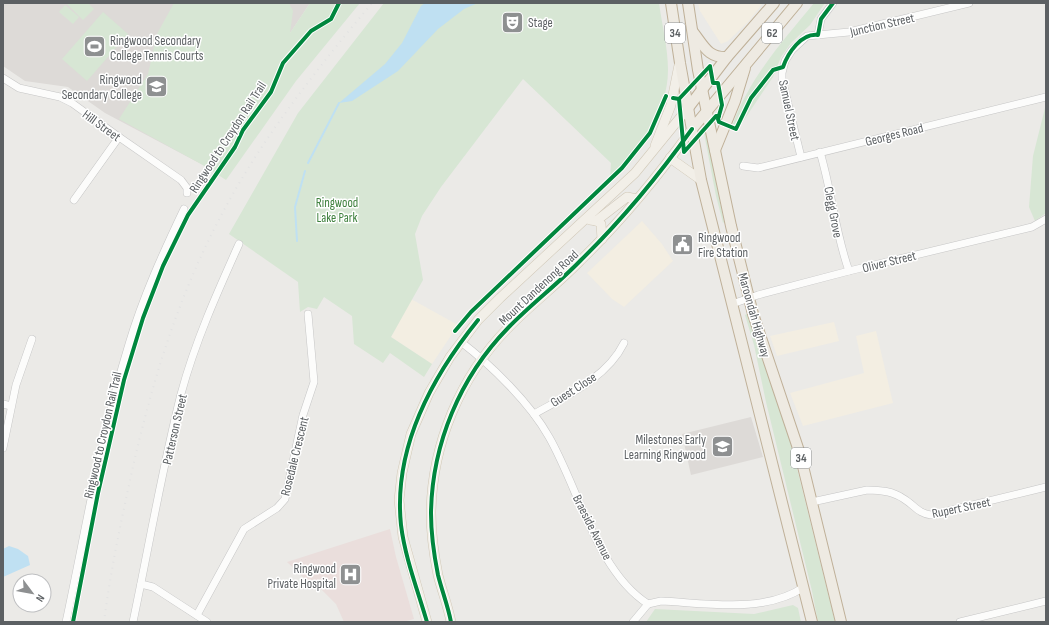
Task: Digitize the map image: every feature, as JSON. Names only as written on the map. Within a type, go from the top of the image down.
[{"type":"highway","name":"Maroondah Highway","points":[[671,3],[701,180],[812,622]]},
{"type":"highway","name":"Maroondah Highway","points":[[688,3],[693,32],[694,50],[731,226],[749,298],[769,365],[800,454],[841,622]]},
{"type":"highway","name":"62","points":[[688,108],[727,57],[774,3]]},
{"type":"highway","name":"62","points":[[692,129],[746,62],[797,3]]},
{"type":"highway","points":[[693,32],[710,54],[714,56],[727,57]]},
{"type":"highway","points":[[715,150],[735,101],[746,62]]},
{"type":"main road","points":[[651,155],[671,105],[680,63]]},
{"type":"main road","name":"Mount Dandenong Road","points":[[427,622],[403,537],[399,500],[402,473],[411,434],[420,412],[439,376],[461,342],[490,308],[630,178],[651,155],[688,108]]},
{"type":"main road","name":"Mount Dandenong Road","points":[[451,622],[438,575],[432,536],[431,513],[434,474],[444,433],[467,381],[482,358],[518,318],[580,262],[602,239],[637,199],[692,129]]},
{"type":"main road","points":[[670,158],[701,180]]},
{"type":"main road","points":[[596,221],[625,198],[629,197],[637,199]]},
{"type":"main road","points":[[585,220],[596,221],[602,227],[602,239]]},
{"type":"street","points":[[818,35],[821,19],[833,3]]},
{"type":"street","name":"Junction Street","points":[[818,35],[849,32],[969,3]]},
{"type":"street","name":"Samuel Street","points":[[801,157],[794,136],[782,73],[785,61],[797,44],[807,36],[818,35]]},
{"type":"street","name":"Hill Street","points":[[3,78],[19,88],[60,97],[72,102],[119,138],[181,180],[187,188],[187,193]]},
{"type":"street","name":"Georges Road","points":[[743,166],[758,168],[1046,97]]},
{"type":"street","points":[[74,200],[119,138]]},
{"type":"street","name":"Clegg Grove","points":[[820,152],[829,184],[839,240],[849,271]]},
{"type":"street","points":[[66,622],[116,391],[129,343],[157,266],[184,210]]},
{"type":"street","name":"Oliver Street","points":[[732,304],[849,271],[1032,227],[1046,219]]},
{"type":"street","name":"Patterson Street","points":[[133,622],[162,480],[182,393],[206,319],[239,244]]},
{"type":"street","name":"Rosedale Crescent","points":[[197,615],[244,529],[277,508],[285,499],[304,415],[314,382],[308,314]]},
{"type":"street","points":[[3,448],[11,406],[32,339]]},
{"type":"street","name":"Braeside Avenue","points":[[461,342],[482,358],[534,414],[550,437],[600,547],[634,594],[648,604]]},
{"type":"street","name":"Guest Close","points":[[534,414],[585,385],[615,358],[624,344]]},
{"type":"street","points":[[3,404],[11,406]]},
{"type":"street","name":"Rupert Street","points":[[812,502],[867,490],[876,490],[896,494],[920,512],[931,515],[1046,487]]},
{"type":"street","points":[[141,584],[153,587],[207,622]]},
{"type":"street","points":[[633,622],[648,604],[661,601],[752,604],[793,594],[804,587]]},
{"type":"street","points":[[960,622],[1046,601]]},
{"type":"shaded area","name":"Ringwood Secondary College","points":[[3,3],[310,3],[203,165],[105,113],[68,87],[25,81],[3,66]]},
{"type":"shaded area","points":[[698,3],[763,3],[748,22],[728,41],[721,44],[700,11]]},
{"type":"shaded area","points":[[642,221],[662,244],[673,261],[624,307],[612,299],[587,273]]},
{"type":"shaded area","points":[[411,299],[458,325],[432,364],[391,337]]},
{"type":"shaded area","points":[[834,322],[839,341],[777,356],[770,336]]},
{"type":"shaded area","points":[[876,331],[893,403],[803,426],[790,393],[864,373],[856,336]]},
{"type":"shaded area","name":"Milestones Early Learning Ringwood","points":[[751,417],[763,457],[691,475],[682,434]]},
{"type":"shaded area","name":"Ringwood Private Hospital","points":[[390,529],[396,557],[414,619],[403,622],[344,622],[336,604],[321,589],[319,592],[287,562]]},
{"type":"green space","points":[[66,3],[88,3],[94,9],[83,20]]},
{"type":"green space","points":[[174,3],[289,3],[293,11],[290,33],[310,3],[360,3],[296,81],[226,180],[201,164],[119,119],[148,74],[157,34]]},
{"type":"green space","name":"Ringwood Lake Park","points":[[384,3],[659,3],[667,53],[667,86],[657,116],[641,143],[610,179],[611,163],[523,79],[441,187],[422,216],[415,234],[423,280],[391,337],[432,364],[424,377],[390,353],[383,363],[354,344],[352,316],[324,297],[317,309],[308,307],[300,312],[298,282],[229,234],[298,113]]},
{"type":"green space","points":[[814,3],[825,3],[810,25],[791,43],[781,57],[773,77],[740,126],[733,124],[748,91],[768,60]]},
{"type":"green space","points":[[65,5],[79,17],[73,24],[59,12]]},
{"type":"green space","name":"Ringwood Secondary College Tennis Courts","points":[[103,12],[128,34],[87,81],[62,59]]},
{"type":"green space","points":[[1046,104],[1046,213],[1035,221],[1029,207],[1033,156]]},
{"type":"green space","points":[[706,132],[723,223],[716,196],[704,133]]},
{"type":"green space","points":[[747,314],[790,440],[835,622],[818,622],[754,345],[745,315]]},
{"type":"green space","points":[[793,605],[798,608],[801,622],[646,622],[655,609],[754,614]]},
{"type":"water","points":[[425,3],[478,3],[464,9],[438,29],[398,71],[352,101],[339,103],[385,64],[402,43],[421,6]]},
{"type":"water","points":[[9,546],[18,549],[28,556],[30,565],[3,577],[3,549]]},
{"type":"waterway","points":[[308,163],[339,103]]},
{"type":"waterway","points":[[297,241],[295,207],[305,171]]},
{"type":"railway","points":[[104,622],[112,568],[130,480],[148,404],[171,332],[199,262],[215,227],[234,192],[265,142],[299,94],[372,3]]},
{"type":"cycle path","name":"Ringwood to Croydon Rail Trail","points":[[73,622],[98,493],[124,380],[143,318],[163,266],[188,215],[235,147],[243,130],[271,92],[283,63],[311,31],[331,19],[339,3]]},
{"type":"cycle path","points":[[673,98],[679,99],[710,66],[713,83],[718,83],[722,105],[718,119],[719,122],[736,129],[751,98],[773,70],[783,67],[792,50],[806,37],[818,35],[821,19],[833,3]]},
{"type":"cycle path","points":[[455,331],[471,312],[622,168],[650,133],[666,96]]},
{"type":"cycle path","points":[[679,99],[684,152],[716,116],[719,116]]},
{"type":"cycle path","points":[[451,622],[438,575],[432,536],[431,513],[433,487],[443,437],[463,390],[491,347],[517,319],[572,269],[611,229],[653,180],[692,129]]},
{"type":"cycle path","points":[[427,622],[409,562],[401,525],[400,496],[403,469],[409,442],[419,415],[431,390],[461,342],[478,320]]},
{"type":"place","name":"Stage","points":[[513,22]]},
{"type":"place","name":"Ringwood Secondary College Tennis Courts","points":[[95,47]]},
{"type":"place","name":"Ringwood Secondary College","points":[[157,86]]},
{"type":"place","name":"Ringwood Fire Station","points":[[683,244]]},
{"type":"place","name":"Milestones Early Learning Ringwood","points":[[722,446]]},
{"type":"place","name":"Ringwood Private Hospital","points":[[351,575]]}]
